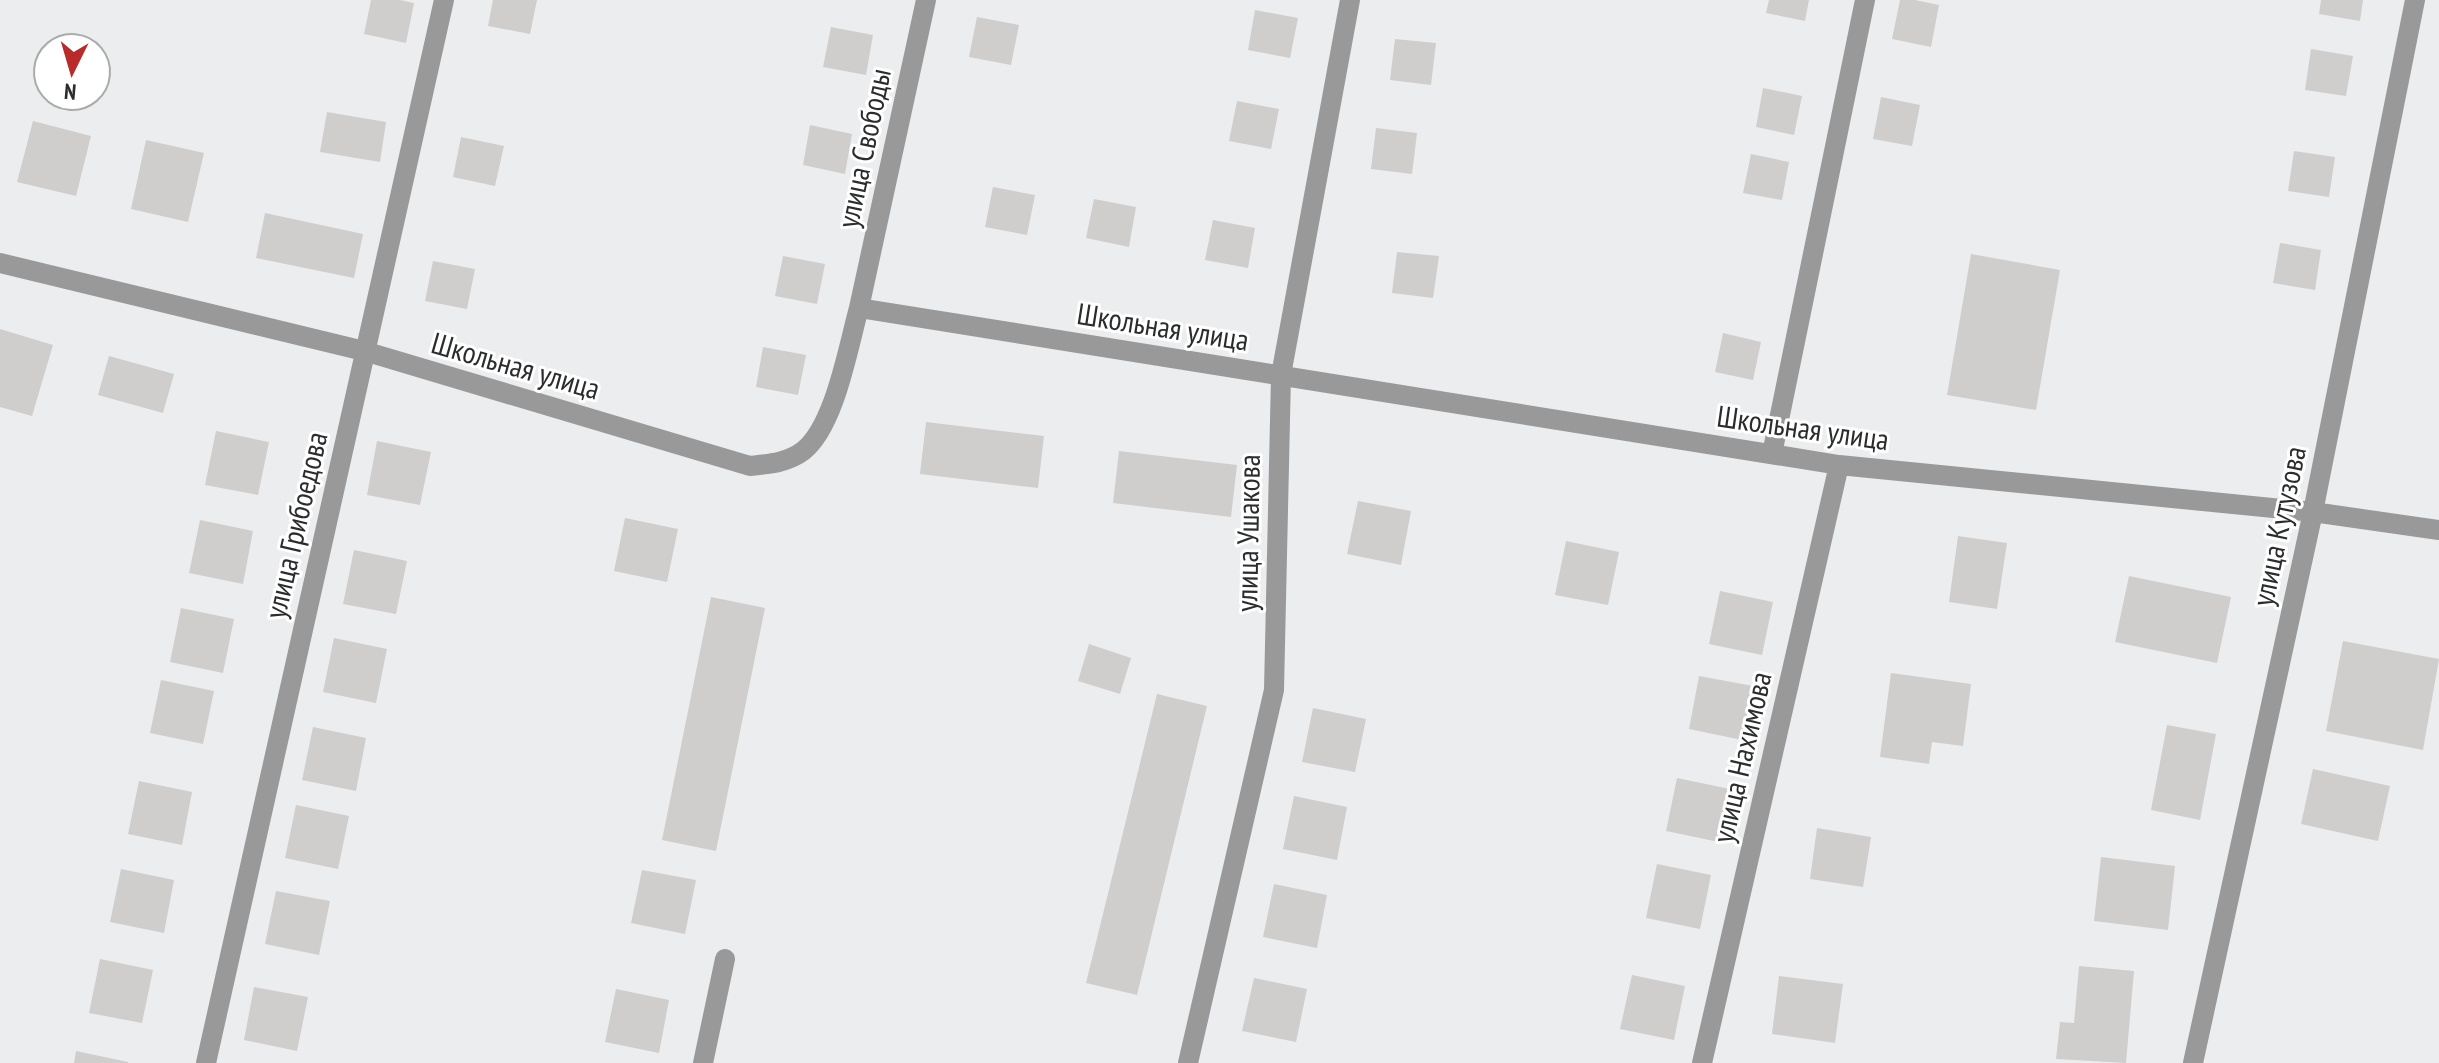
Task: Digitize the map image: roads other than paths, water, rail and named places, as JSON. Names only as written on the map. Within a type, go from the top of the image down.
[{"type":"street","name":"улица Грибоедова","points":[[206,1063],[444,0]]},
{"type":"street","name":"улица Свободы","points":[[859,308],[926,0]]},
{"type":"street","name":"улица Ушакова","points":[[1188,1063],[1274,690],[1281,375],[1350,0]]},
{"type":"street","points":[[1772,454],[1865,0]]},
{"type":"street","name":"улица Кутузова","points":[[2193,1063],[2313,512],[2415,0]]},
{"type":"street","name":"Школьная улица","points":[[0,263],[364,351],[750,466],[777,463],[802,451],[821,431],[859,308],[1839,465],[2313,512],[2439,530]]},
{"type":"street","name":"улица Нахимова","points":[[1702,1063],[1839,465]]},
{"type":"street","points":[[703,1063],[725,959]]}]
